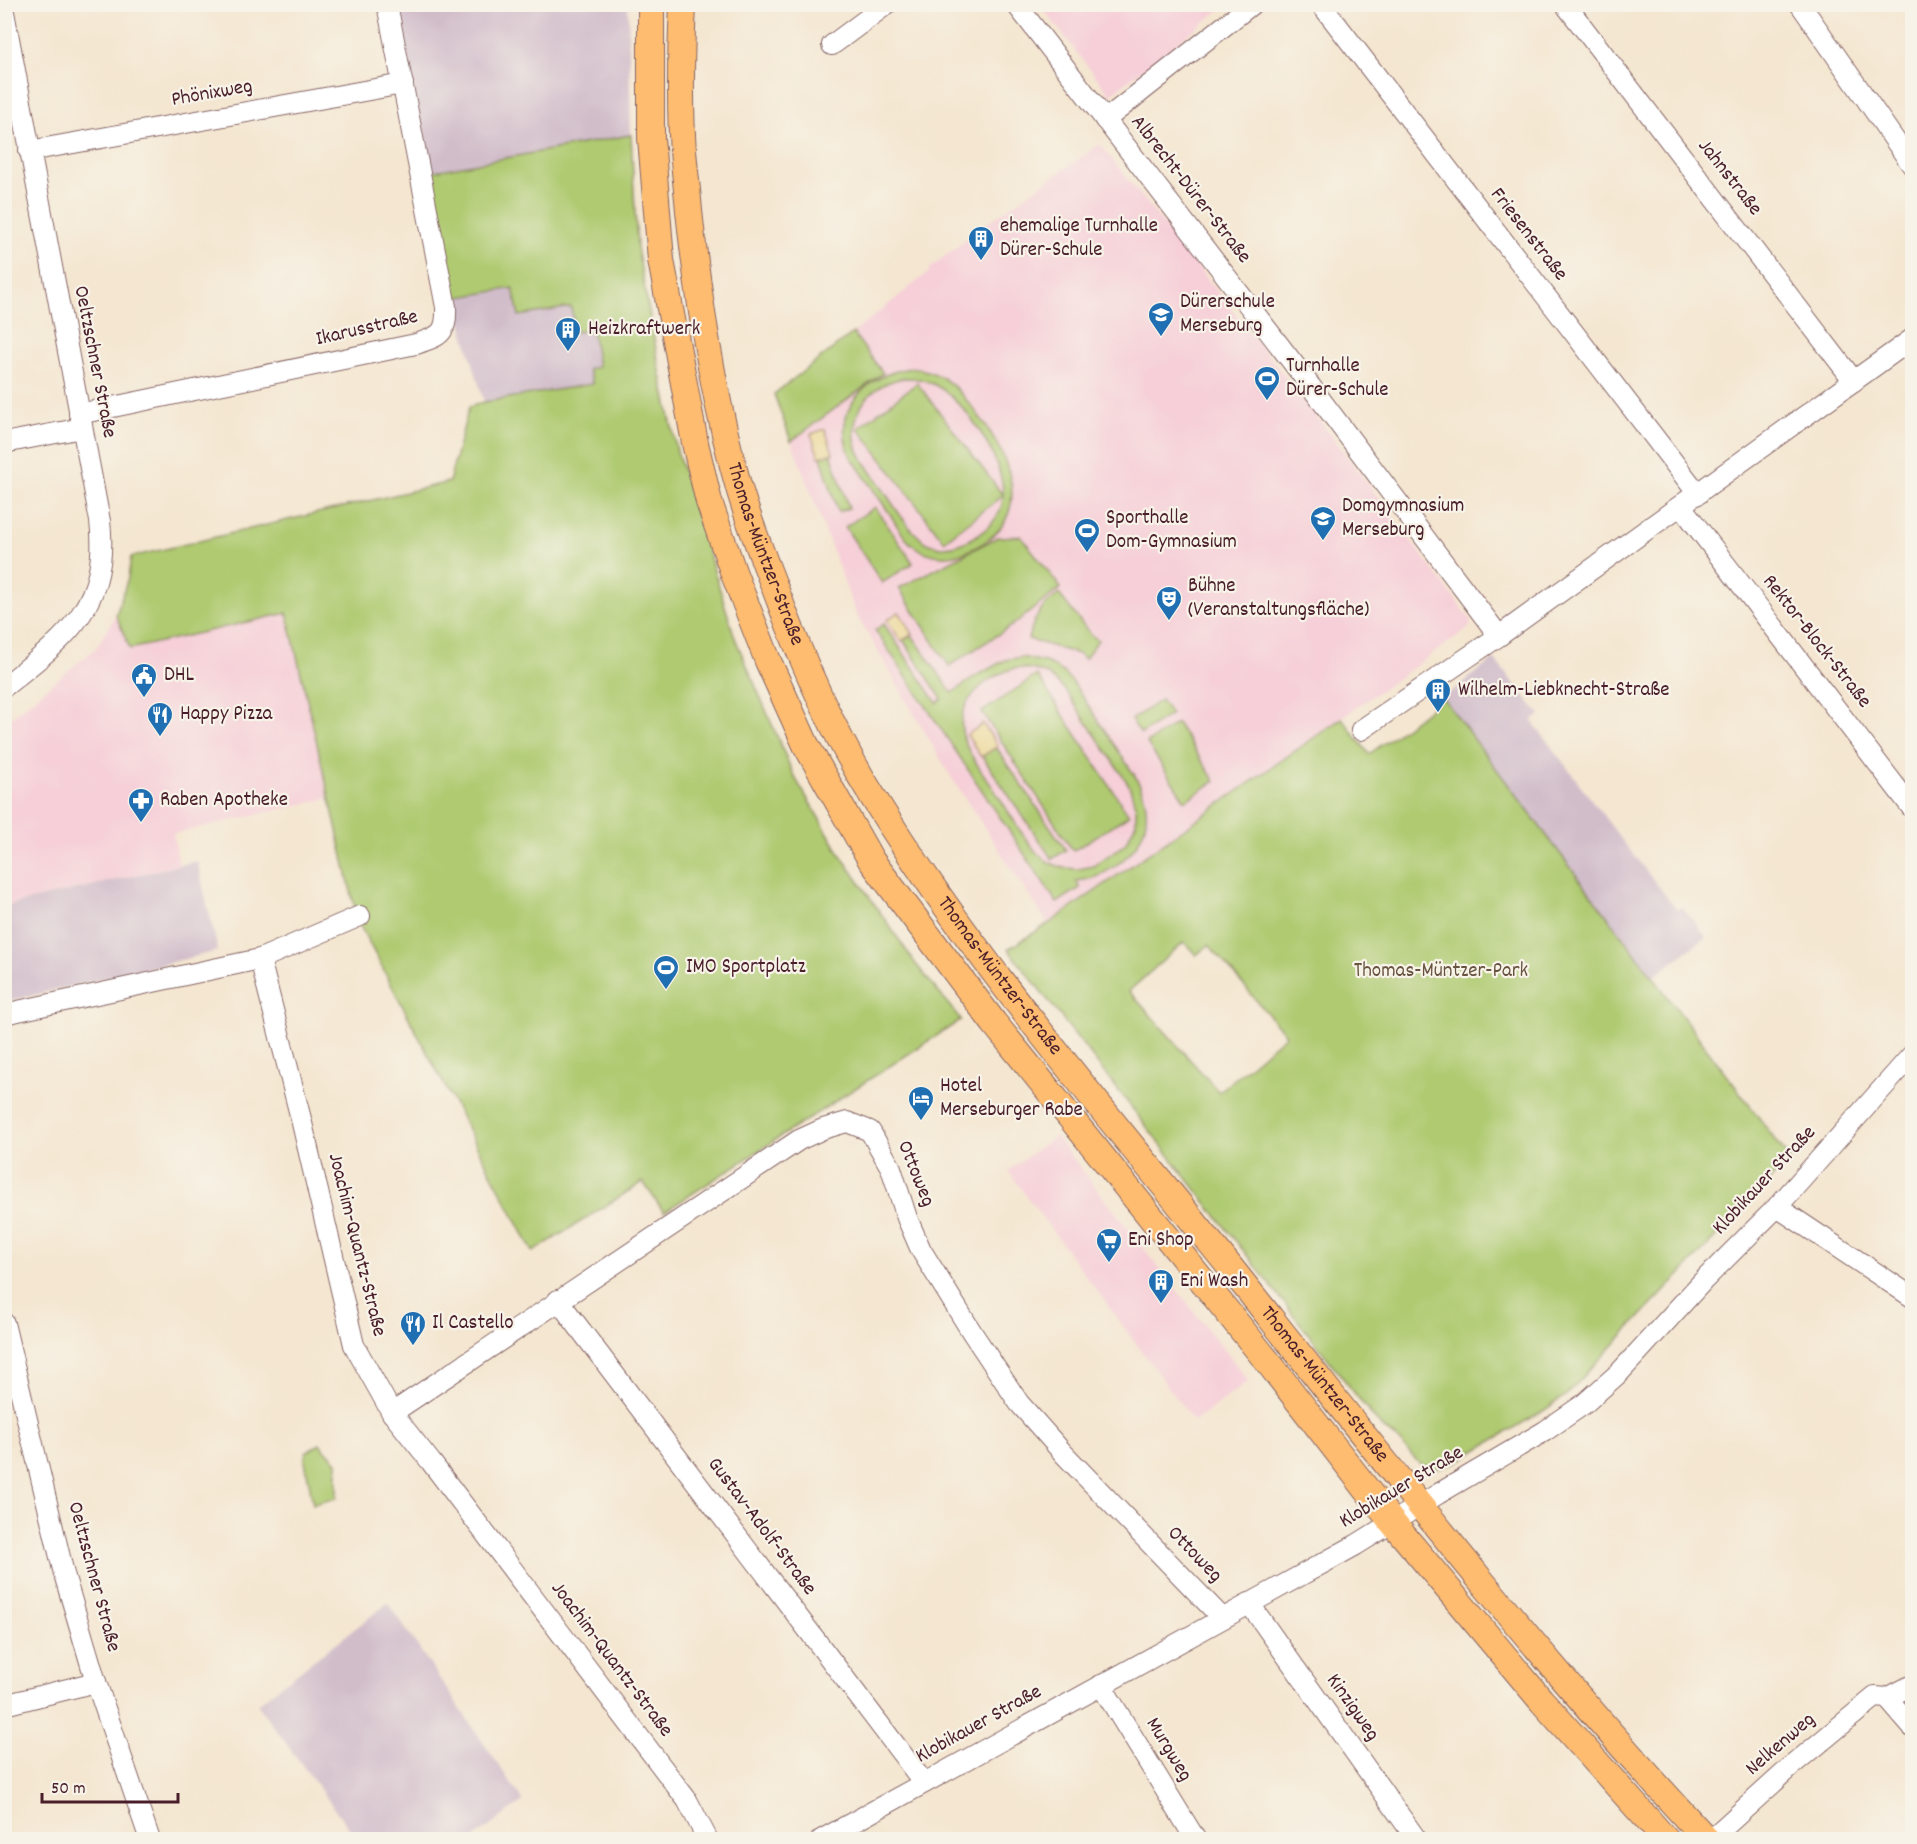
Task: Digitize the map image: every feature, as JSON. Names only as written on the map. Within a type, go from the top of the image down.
[{"type":"main road","name":"Thomas-Müntzer-Straße","points":[[651,4],[651,138],[661,260],[695,442],[710,502],[734,574],[768,661],[806,745],[872,860],[994,1023],[1272,1367],[1392,1522],[1540,1700],[1666,1839]]},
{"type":"main road","name":"Thomas-Müntzer-Straße","points":[[682,4],[682,136],[693,251],[711,373],[724,429],[741,494],[798,649],[870,793],[933,889],[1020,1005],[1419,1505],[1612,1737],[1714,1835]]},
{"type":"street","name":"Ikarusstraße","points":[[81,421],[406,347],[442,333],[447,322],[446,307],[387,4]]},
{"type":"street","points":[[832,45],[887,4]]},
{"type":"street","name":"Albrecht-Dürer-Straße","points":[[1016,4],[1499,636]]},
{"type":"street","points":[[1105,120],[1252,4]]},
{"type":"street","name":"Friesenstraße","points":[[1321,4],[1698,494]]},
{"type":"street","name":"Jahnstraße","points":[[1565,4],[1854,381]]},
{"type":"street","points":[[1800,4],[1912,165]]},
{"type":"street","name":"Oeltzschner Straße","points":[[4,12],[101,529],[102,550],[98,579],[78,620],[66,636],[4,687]]},
{"type":"street","name":"Phönixweg","points":[[29,151],[403,84]]},
{"type":"street","points":[[1361,730],[1499,636],[1912,339]]},
{"type":"street","points":[[4,443],[81,421]]},
{"type":"street","name":"Rektor-Block-Straße","points":[[1681,506],[1912,808]]},
{"type":"street","points":[[4,1014],[260,959],[360,916]]},
{"type":"street","name":"Joachim-Quantz-Straße","points":[[260,959],[301,1119],[354,1345],[392,1413],[687,1800],[708,1839]]},
{"type":"street","name":"Klobikauer Straße","points":[[821,1839],[1356,1545],[1545,1431],[1584,1404],[1620,1372],[1703,1281],[1777,1206],[1912,1056]]},
{"type":"street","name":"Ottoweg","points":[[392,1413],[799,1140],[823,1129],[847,1122],[870,1131],[891,1168],[907,1218],[921,1250],[1019,1403],[1064,1454],[1222,1618]]},
{"type":"street","points":[[1777,1206],[1912,1297]]},
{"type":"street","name":"Gustav-Adolf-Straße","points":[[558,1300],[924,1783]]},
{"type":"street","name":"Oeltzschner Straße","points":[[4,1323],[64,1575],[96,1682],[150,1839]]},
{"type":"street","name":"Kinzigweg","points":[[1249,1603],[1417,1839]]},
{"type":"street","points":[[4,1704],[96,1682]]},
{"type":"street","name":"Murgweg","points":[[1101,1685],[1196,1839]]},
{"type":"street","name":"Nelkenweg","points":[[1714,1835],[1793,1765],[1881,1698],[1912,1685]]},
{"type":"street","points":[[1881,1698],[1912,1727]]},
{"type":"shaded area","points":[[397,5],[628,5],[631,135],[429,172]]},
{"type":"shaded area","points":[[1040,5],[1226,5],[1110,95]]},
{"type":"shaded area","points":[[1100,144],[1312,410],[1471,620],[1470,627],[1048,924],[951,777],[856,614],[774,394],[853,333],[987,223]]},
{"type":"shaded area","points":[[514,288],[519,316],[571,307],[591,329],[598,368],[593,384],[484,402],[454,298]]},
{"type":"shaded area","points":[[287,613],[329,798],[173,834],[179,865],[5,906],[5,722],[96,648],[116,615],[131,649]]},
{"type":"shaded area","points":[[1494,659],[1540,715],[1532,721],[1621,839],[1677,910],[1682,907],[1706,937],[1653,977],[1443,698]]},
{"type":"shaded area","points":[[197,861],[218,951],[5,1002],[5,906]]},
{"type":"shaded area","points":[[1055,1136],[1249,1381],[1194,1422],[1008,1171]]},
{"type":"shaded area","points":[[388,1603],[523,1801],[473,1839],[357,1839],[257,1704]]},
{"type":"green space","points":[[631,135],[637,247],[660,371],[677,451],[735,638],[794,776],[842,857],[915,963],[961,1020],[664,1212],[643,1182],[533,1252],[358,922],[287,613],[130,649],[116,615],[128,578],[131,557],[449,482],[469,407],[484,402],[593,384],[588,369],[598,367],[592,330],[576,332],[571,307],[519,316],[513,288],[454,298],[429,172]]},
{"type":"green space","points":[[853,333],[883,373],[791,441],[774,394]]},
{"type":"green space","points":[[911,368],[923,370],[942,377],[950,383],[979,416],[1002,454],[1009,474],[1012,493],[1009,511],[1001,527],[986,541],[963,553],[948,556],[934,555],[920,550],[908,541],[851,457],[845,440],[848,410],[866,387],[895,372]],"holes":[[[906,378],[920,379],[933,384],[958,403],[969,416],[990,448],[1002,481],[1003,495],[917,383],[858,428],[944,541],[1003,496],[998,514],[991,524],[961,544],[948,547],[937,546],[917,536],[900,515],[859,453],[855,440],[855,427],[863,404],[881,386]]]},
{"type":"green space","points":[[831,453],[849,508],[838,512],[821,457]]},
{"type":"green space","points":[[875,507],[913,563],[882,583],[845,527]]},
{"type":"green space","points":[[1021,536],[1061,588],[1010,627],[949,666],[899,588],[998,537]]},
{"type":"green space","points":[[1059,594],[1091,635],[1098,640],[1085,659],[1078,654],[1028,639],[1039,613]]},
{"type":"green space","points":[[884,624],[937,703],[942,699],[903,640],[912,635],[952,693],[1005,660],[1022,657],[1048,663],[1063,672],[1074,684],[1135,776],[1141,789],[1145,802],[1145,826],[1135,848],[1106,872],[1076,881],[1080,888],[1057,903],[875,630]],"holes":[[[1015,668],[1031,669],[1047,674],[1065,690],[1129,785],[1136,808],[1136,823],[1125,844],[1093,866],[1079,869],[1064,868],[1050,863],[1038,854],[976,763],[965,742],[962,716],[966,705],[981,686]]]},
{"type":"green space","points":[[1037,675],[1129,815],[1073,851],[982,712]]},
{"type":"green space","name":"Thomas-Müntzer-Park","points":[[1443,698],[1790,1159],[1566,1395],[1458,1461],[1436,1468],[1422,1465],[1381,1427],[1008,949],[1048,924],[1342,718],[1369,754]],"holes":[[[1184,942],[1196,955],[1209,945],[1286,1035],[1219,1092],[1129,991]]]},
{"type":"green space","points":[[1161,700],[1171,714],[1141,734],[1131,720]]},
{"type":"green space","points":[[1177,723],[1215,781],[1185,801],[1147,743]]},
{"type":"green space","points":[[996,747],[1066,850],[1052,859],[982,756]]},
{"type":"green space","points":[[320,1444],[337,1462],[337,1498],[313,1504],[305,1461],[306,1452]]},
{"type":"sand","points":[[825,429],[833,453],[819,457],[811,434]]},
{"type":"sand","points":[[899,612],[913,634],[901,641],[887,620]]},
{"type":"sand","points":[[983,724],[998,746],[981,757],[967,735]]},
{"type":"place","name":"ehemalige Turnhalle Dürer-Schule","points":[[981,262]]},
{"type":"place","name":"Dürerschule Merseburg","points":[[1161,338]]},
{"type":"place","name":"Heizkraftwerk","points":[[568,353]]},
{"type":"place","name":"Turnhalle Dürer-Schule","points":[[1267,402]]},
{"type":"place","name":"Domgymnasium Merseburg","points":[[1323,542]]},
{"type":"place","name":"Sporthalle Dom-Gymnasium","points":[[1087,554]]},
{"type":"place","name":"Bühne (Veranstaltungsfläche)","points":[[1169,622]]},
{"type":"place","name":"DHL","points":[[144,699]]},
{"type":"place","name":"Wilhelm-Liebknecht-Straße","points":[[1438,714]]},
{"type":"place","name":"Happy Pizza","points":[[160,738]]},
{"type":"place","name":"Raben Apotheke","points":[[141,824]]},
{"type":"place","name":"IMO Sportplatz","points":[[666,991]]},
{"type":"place","name":"Hotel Merseburger Rabe","points":[[921,1122]]},
{"type":"place","name":"Eni Shop","points":[[1109,1264]]},
{"type":"place","name":"Eni Wash","points":[[1161,1305]]},
{"type":"place","name":"Il Castello","points":[[413,1347]]}]
